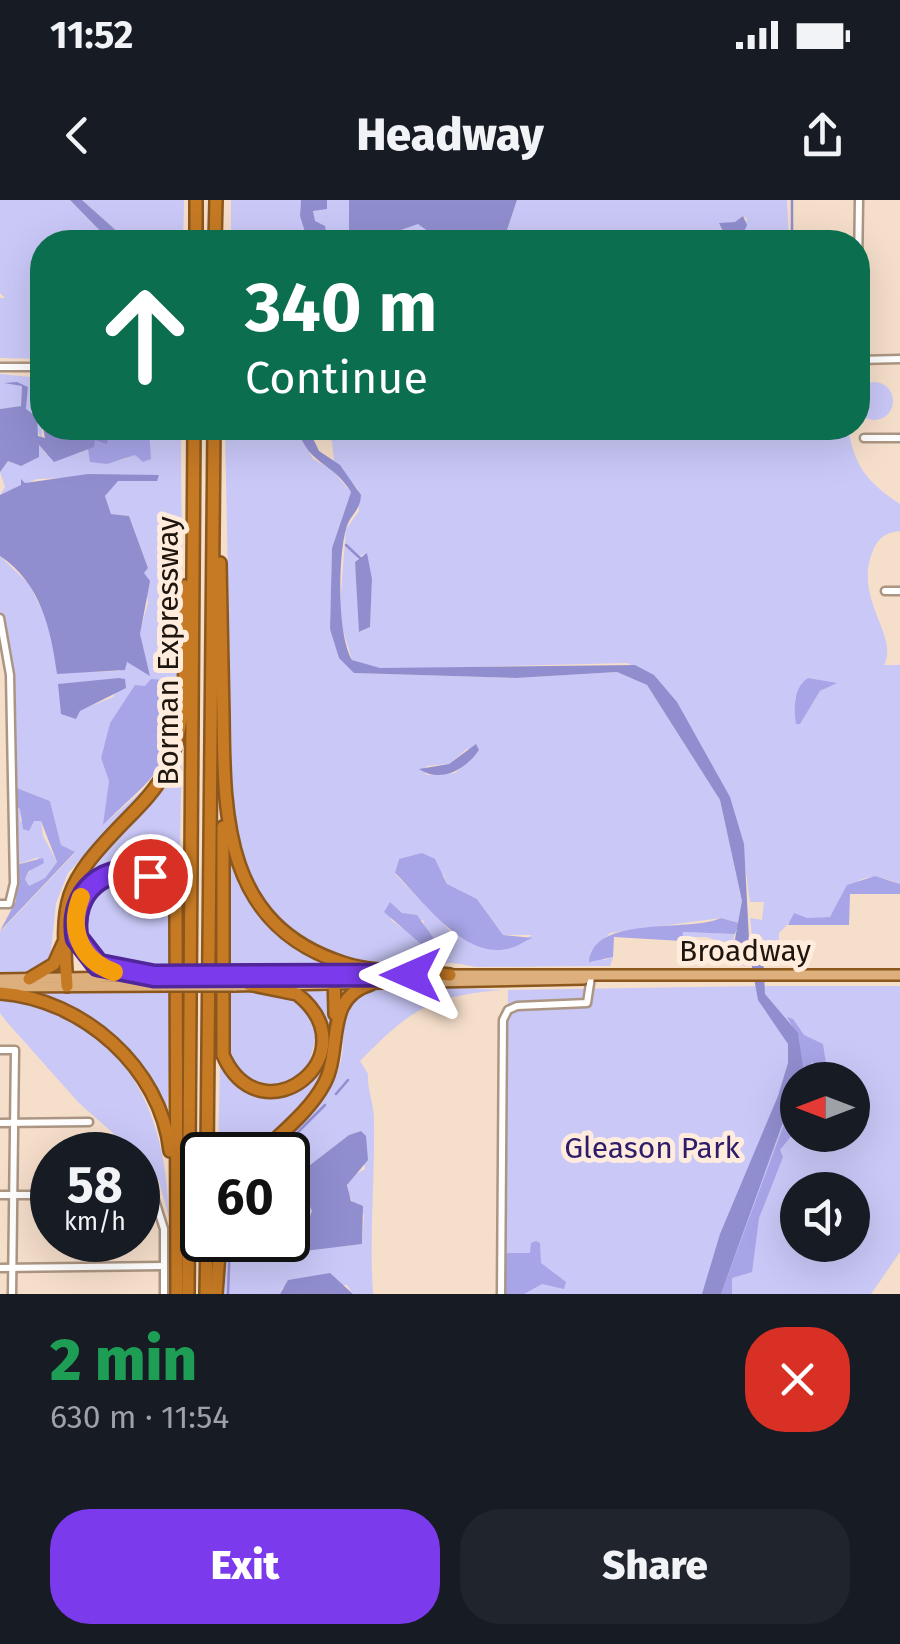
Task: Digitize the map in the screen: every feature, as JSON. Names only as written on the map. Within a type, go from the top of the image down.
[{"type":"highway","points":[[196,200],[196,230]]},
{"type":"highway","points":[[215,230],[216,200]]},
{"type":"highway","name":"Borman Expressway","points":[[188,1294],[194,440]]},
{"type":"highway","name":"Borman Expressway","points":[[208,1132],[214,440]]},
{"type":"highway","points":[[213,502],[219,530],[223,774],[222,1055],[236,1078],[248,1086],[288,1089],[310,1076],[318,1064],[324,1037],[320,1023],[298,994],[248,984]]},
{"type":"highway","points":[[66,982],[64,909],[74,879],[144,802],[174,750],[193,537]]},
{"type":"highway","points":[[223,774],[226,818],[237,864],[254,898],[281,928],[304,946],[351,965],[450,975]]},
{"type":"highway","points":[[161,980],[108,970],[82,948],[76,911],[98,878],[126,870],[150,876],[170,893],[176,907],[177,1294]]},
{"type":"highway","points":[[29,978],[54,964],[64,940]]},
{"type":"highway","points":[[334,979],[336,1033]]},
{"type":"highway","points":[[281,1132],[322,1089],[330,1072],[347,996],[371,984]]},
{"type":"highway","points":[[0,990],[44,1001],[93,1026],[133,1066],[162,1115],[175,1208]]},
{"type":"highway","points":[[206,1294],[207,1262]]},
{"type":"highway","points":[[216,1294],[218,1262]]},
{"type":"main road","name":"Broadway","points":[[234,980],[248,984],[450,975],[900,975]]},
{"type":"main road","name":"Broadway","points":[[0,990],[66,982],[334,979],[371,984],[568,982],[591,977]]},
{"type":"main road","name":"Broadway","points":[[0,979],[66,982]]},
{"type":"street","points":[[858,200],[858,230]]},
{"type":"street","points":[[870,360],[900,359]]},
{"type":"street","points":[[0,368],[30,367]]},
{"type":"street","points":[[870,438],[900,438]]},
{"type":"street","points":[[885,591],[900,591]]},
{"type":"street","points":[[0,618],[10,686],[5,759],[14,892],[4,904]]},
{"type":"street","points":[[0,686],[10,686]]},
{"type":"street","points":[[0,832],[12,832]]},
{"type":"street","points":[[501,1294],[503,1020],[508,1010],[516,1006],[587,1002],[591,977]]},
{"type":"street","points":[[0,1050],[15,1050],[12,1294]]},
{"type":"street","points":[[0,1122],[89,1122]]},
{"type":"street","points":[[0,1195],[30,1195]]},
{"type":"street","points":[[160,1208],[164,1294]]},
{"type":"street","points":[[0,1268],[164,1266]]},
{"type":"green space","points":[[0,200],[70,200],[99,230],[30,230],[30,359],[0,358],[0,298],[5,298],[0,293]]},
{"type":"green space","points":[[82,200],[184,200],[183,230],[116,230]]},
{"type":"green space","points":[[231,200],[301,200],[300,216],[311,230],[231,230]]},
{"type":"green space","points":[[327,200],[349,200],[349,230],[322,230],[314,221],[313,211],[326,208]]},
{"type":"green space","points":[[517,200],[787,200],[788,230],[742,230],[747,219],[743,216],[736,222],[719,224],[722,230],[507,230]]},
{"type":"green space","points":[[418,223],[427,230],[401,230]]},
{"type":"green space","points":[[0,374],[30,377],[30,417],[26,409],[28,387],[7,383],[22,386],[21,406],[0,409]]},
{"type":"green space","points":[[870,383],[881,384],[893,401],[887,414],[870,419]]},
{"type":"green space","points":[[151,440],[181,440],[181,632],[167,750],[167,682],[129,695],[110,723],[101,758],[109,781],[104,824],[151,783],[68,873],[56,903],[50,960],[34,971],[0,974],[0,932],[75,853],[61,845],[50,801],[14,787],[13,681],[0,610],[0,556],[29,584],[51,628],[84,672],[120,671],[127,662],[150,675],[139,634],[148,603],[144,573],[148,568],[129,516],[111,514],[105,496],[117,481],[156,481],[158,475],[37,479],[0,495],[5,487],[0,472],[8,461],[21,466],[39,445],[46,454],[80,453],[86,447],[92,452],[90,461],[117,460],[135,454]],"holes":[[[124,679],[113,697],[68,715],[59,684]]]},
{"type":"green space","points":[[225,440],[303,440],[313,459],[331,469],[351,492],[332,548],[330,629],[354,673],[516,678],[617,672],[647,685],[720,800],[742,901],[739,923],[721,918],[610,933],[590,952],[604,960],[613,957],[610,966],[408,964],[339,954],[310,942],[286,924],[265,899],[233,825]],"holes":[[[467,749],[479,750],[455,773],[427,775],[423,771],[427,766],[449,764]],[[399,859],[444,875],[447,884],[477,899],[503,935],[532,935],[511,948],[454,935],[395,874]],[[390,902],[402,913],[424,921],[422,942],[391,920]]]},
{"type":"green space","points":[[329,440],[851,440],[864,472],[900,504],[900,531],[885,535],[876,544],[868,566],[868,583],[886,641],[884,665],[900,665],[900,884],[865,878],[850,888],[830,917],[792,920],[779,933],[779,964],[769,960],[770,966],[761,966],[765,953],[762,937],[752,935],[750,918],[762,920],[764,902],[750,902],[734,818],[676,705],[653,678],[627,663],[397,669],[366,667],[352,660],[339,617],[346,529],[359,511],[358,489],[334,461]],"holes":[[[363,554],[372,579],[370,627],[360,632],[355,562]],[[815,679],[834,684],[820,691],[800,724],[795,698]]]},
{"type":"green space","points":[[182,746],[179,891],[147,869],[112,865],[88,880],[80,893],[70,939],[69,915],[85,874],[163,787]]},
{"type":"green space","points":[[14,804],[21,809],[20,821],[41,821],[43,836],[57,862],[45,878],[29,886],[25,879],[39,857],[16,865]]},
{"type":"green space","points":[[229,860],[246,895],[267,923],[292,942],[350,970],[226,969]]},
{"type":"green space","points":[[118,877],[137,878],[161,894],[170,921],[172,970],[116,969],[96,956],[87,944],[82,931],[85,905],[93,893]]},
{"type":"green space","points":[[682,932],[735,934],[733,939],[739,939],[752,966],[730,965],[735,946],[706,937],[682,937]]},
{"type":"green space","points":[[399,986],[502,990],[456,996],[423,1009],[393,1029],[360,1061],[368,1074],[374,1114],[373,1294],[353,1294],[347,1285],[282,1288],[280,1294],[224,1294],[225,1262],[310,1262],[310,1250],[362,1244],[364,1215],[348,1189],[349,1178],[365,1169],[361,1131],[349,1135],[310,1165],[310,1132],[293,1132],[333,1083],[342,1057],[345,1016],[350,1004],[370,990]]},
{"type":"green space","name":"Gleason Park","points":[[900,986],[900,1252],[871,1294],[506,1294],[508,990]]},
{"type":"green space","points":[[292,987],[329,992],[329,1030],[317,1004]]},
{"type":"green space","points":[[4,990],[172,992],[167,1117],[136,1069],[103,1030],[61,1003]]},
{"type":"green space","points":[[227,992],[280,993],[298,998],[317,1035],[307,1070],[290,1081],[274,1084],[239,1073],[227,1047]]},
{"type":"green space","points":[[0,997],[41,1007],[76,1024],[105,1045],[128,1071],[146,1102],[156,1132],[112,1132],[79,1103],[0,1013]]},
{"type":"green space","points":[[329,1030],[329,1054],[323,1065],[327,1048]]},
{"type":"green space","points":[[220,1065],[239,1086],[261,1095],[283,1095],[303,1087],[323,1065],[314,1085],[303,1100],[273,1132],[219,1132]]},
{"type":"green space","points":[[160,1147],[166,1176],[169,1218],[160,1185]]},
{"type":"shaded area","points":[[70,200],[82,200],[116,230],[99,230]]},
{"type":"shaded area","points":[[301,200],[327,200],[327,209],[313,211],[315,221],[326,230],[304,230]]},
{"type":"shaded area","points":[[349,200],[517,200],[507,230],[426,230],[418,224],[401,230],[349,230]]},
{"type":"shaded area","points":[[743,216],[745,230],[722,230],[719,223],[735,222]]},
{"type":"shaded area","points":[[17,382],[28,387],[30,440],[95,440],[94,447],[54,462],[39,445],[39,457],[21,466],[8,461],[0,472],[0,409],[21,406],[22,386],[4,383]]},
{"type":"shaded area","points":[[94,440],[150,440],[151,459],[143,462],[135,455],[107,464],[90,462],[88,449],[93,447]]},
{"type":"shaded area","points":[[302,440],[314,440],[319,451],[340,465],[361,495],[346,529],[340,577],[341,615],[352,660],[380,668],[635,665],[654,675],[677,702],[730,797],[744,844],[749,939],[763,954],[765,994],[798,1033],[802,1062],[788,1062],[788,1044],[758,1000],[750,956],[735,939],[742,901],[720,800],[647,685],[617,672],[516,678],[354,673],[339,658],[330,629],[332,548],[351,492]]},
{"type":"shaded area","points":[[88,474],[159,475],[157,481],[118,481],[105,496],[111,514],[129,516],[148,568],[144,573],[150,581],[140,634],[150,676],[127,662],[125,670],[57,674],[42,609],[25,580],[0,556],[0,495],[21,485],[21,479],[25,483]]},
{"type":"shaded area","points":[[367,553],[372,579],[370,627],[359,632],[355,562]]},
{"type":"shaded area","points":[[808,678],[837,683],[820,691],[800,724],[796,724],[797,693]]},
{"type":"shaded area","points":[[125,679],[126,688],[80,711],[76,719],[61,714],[58,684]]},
{"type":"shaded area","points":[[151,679],[164,680],[169,686],[164,754],[150,779],[103,825],[109,781],[101,758],[110,723],[135,685],[145,686]]},
{"type":"shaded area","points":[[476,744],[479,750],[474,757],[452,772],[436,775],[419,769],[449,764]]},
{"type":"shaded area","points":[[14,787],[50,801],[61,845],[75,852],[0,931],[16,901],[16,865],[43,858],[44,863],[29,871],[25,879],[29,886],[45,878],[57,862],[41,821],[34,821],[29,831],[23,829],[20,809],[14,804]]},
{"type":"shaded area","points":[[422,853],[435,859],[447,884],[477,899],[503,935],[533,938],[511,948],[494,950],[461,938],[395,873],[399,859]]},
{"type":"shaded area","points":[[875,876],[900,884],[900,894],[850,894],[849,925],[788,925],[794,913],[807,918],[830,917],[847,885]]},
{"type":"shaded area","points":[[390,902],[402,913],[417,915],[437,943],[428,950],[384,912]]},
{"type":"shaded area","points":[[721,918],[739,923],[735,934],[683,932],[682,941],[614,937],[613,957],[589,962],[594,947],[624,931]]},
{"type":"shaded area","points":[[787,1017],[804,1035],[823,1044],[826,1062],[800,1062],[799,1038]]},
{"type":"shaded area","points":[[780,1089],[780,1131],[721,1294],[702,1294],[720,1234]]},
{"type":"shaded area","points":[[361,1131],[366,1136],[368,1160],[347,1185],[351,1201],[363,1206],[362,1244],[310,1250],[310,1165],[349,1135]]},
{"type":"shaded area","points":[[780,1135],[783,1157],[759,1218],[752,1272],[732,1278],[732,1294],[721,1294]]},
{"type":"shaded area","points":[[531,1243],[540,1243],[541,1263],[566,1282],[564,1289],[542,1284],[524,1294],[506,1294],[506,1253],[530,1253]]},
{"type":"shaded area","points":[[330,1273],[353,1294],[280,1294],[288,1280]]},
{"type":"waterway","points":[[792,200],[792,230]]},
{"type":"waterway","points":[[346,545],[361,559]]},
{"type":"waterway","points":[[336,1094],[348,1080]]},
{"type":"waterway","points":[[298,1132],[325,1105]]},
{"type":"waterway","points":[[228,1294],[229,1262]]},
{"type":"slow traffic","points":[[81,897],[76,911],[77,938],[89,958],[114,972]]},
{"type":"route","points":[[150,876],[126,870],[110,873],[98,878],[80,898],[76,911],[77,938],[98,965],[116,972],[154,976],[411,975]]}]
